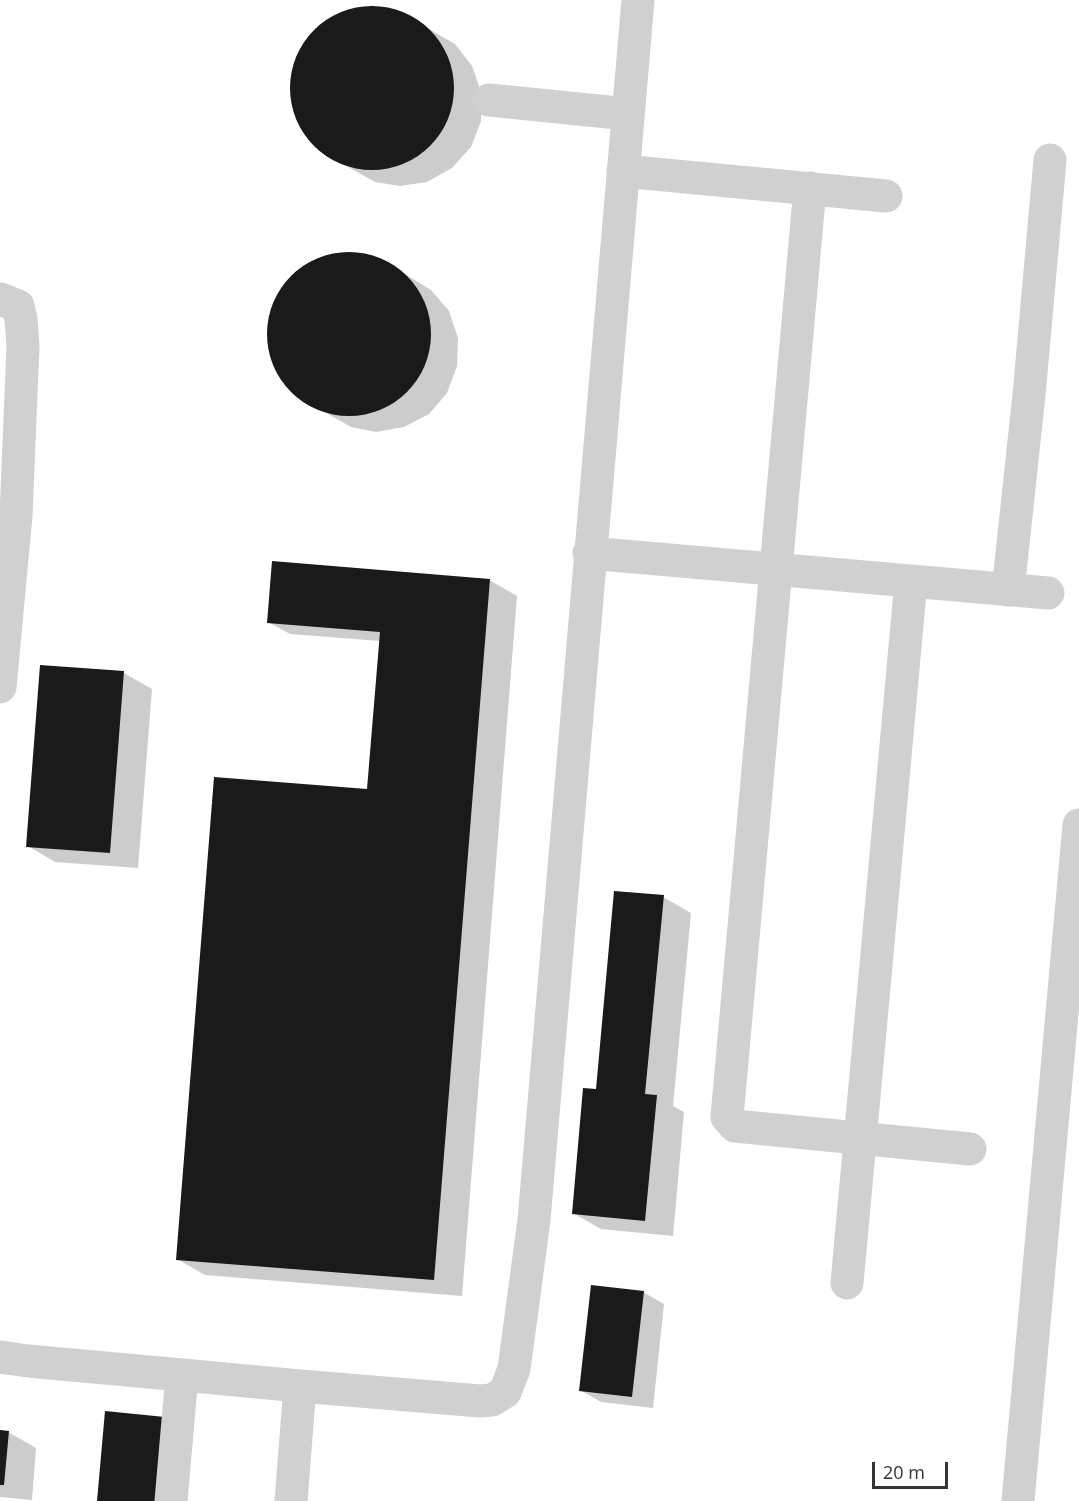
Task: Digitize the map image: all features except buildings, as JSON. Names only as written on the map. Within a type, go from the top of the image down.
[{"type":"street","points":[[0,1357],[480,1401],[498,1397],[505,1392],[511,1381],[534,1220],[589,553],[638,0]]},
{"type":"street","points":[[489,100],[628,114]]},
{"type":"street","points":[[1008,590],[1029,395],[1050,160]]},
{"type":"street","points":[[623,171],[886,196]]},
{"type":"street","points":[[810,188],[727,1117],[735,1126],[970,1149]]},
{"type":"street","points":[[0,299],[18,306],[23,346],[16,516],[0,687]]},
{"type":"street","points":[[589,553],[1048,593]]},
{"type":"street","points":[[847,1283],[911,581]]},
{"type":"street","points":[[1017,1501],[1079,825]]},
{"type":"street","points":[[171,1501],[182,1375]]},
{"type":"street","points":[[291,1501],[300,1386]]}]
